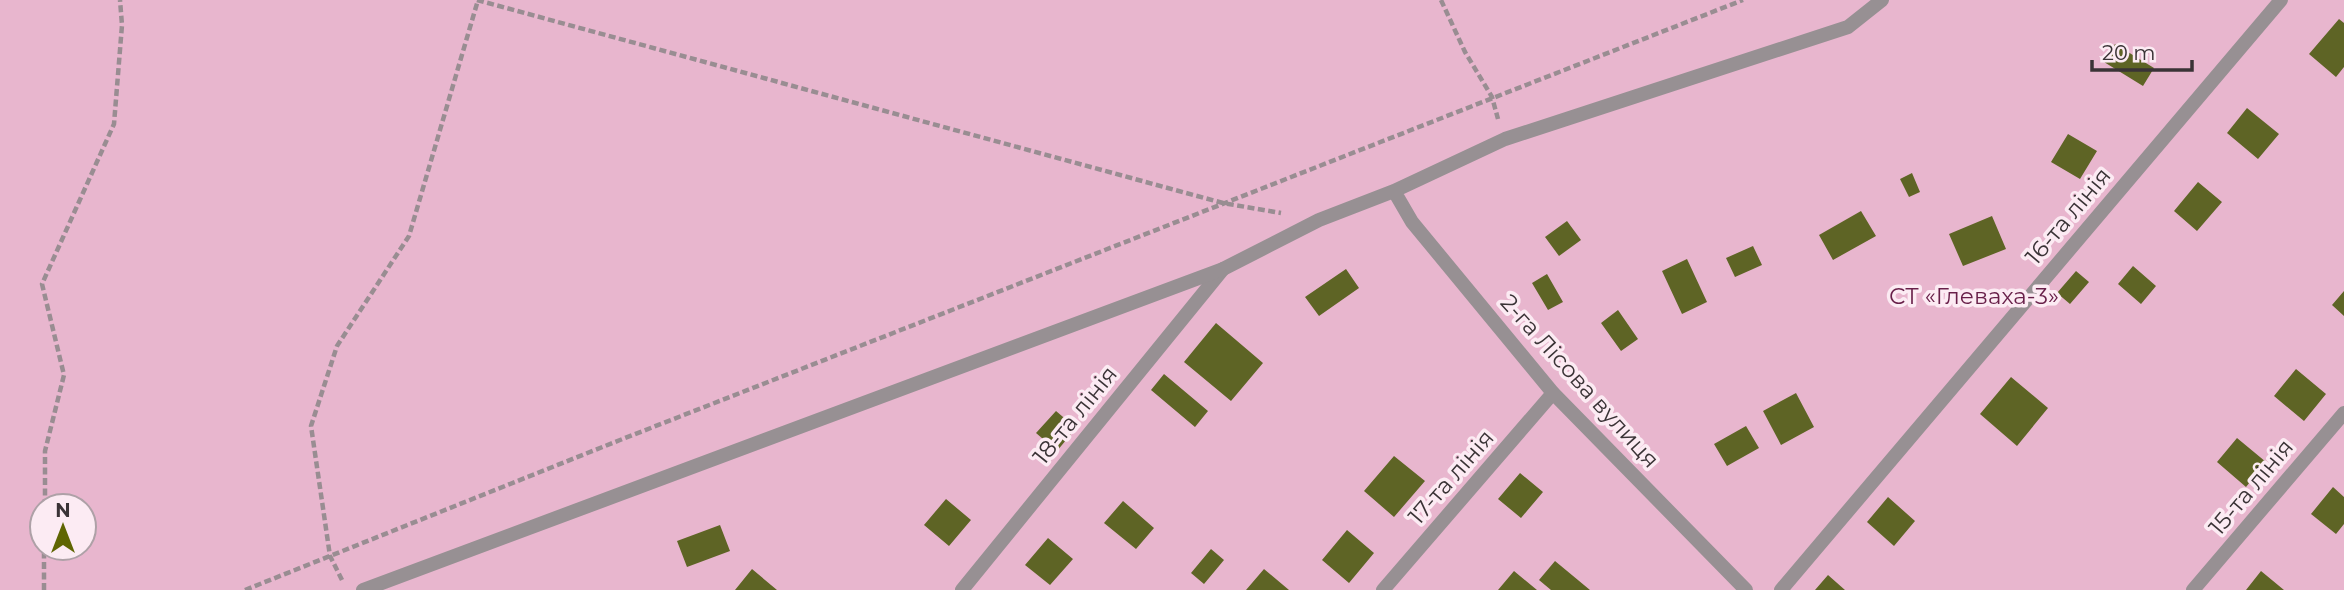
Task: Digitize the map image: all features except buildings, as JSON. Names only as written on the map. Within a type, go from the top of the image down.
[{"type":"street","points":[[363,590],[1223,269],[1319,220],[1394,191],[1505,139],[1848,27],[1882,0]]},
{"type":"street","name":"16-та лінія","points":[[1781,590],[2281,0]]},
{"type":"street","name":"2-га Лісова вулиця","points":[[1394,191],[1412,222],[1553,393],[1746,590]]},
{"type":"street","name":"18-та лінія","points":[[962,590],[1223,269]]},
{"type":"street","name":"17-та лінія","points":[[1383,590],[1553,393]]},
{"type":"street","name":"15-та лінія","points":[[2193,590],[2344,412]]},
{"type":"path","points":[[44,492],[45,451],[64,375],[42,284],[114,124],[122,25],[120,0]]},
{"type":"path","points":[[347,590],[330,556],[310,426],[337,346],[409,236],[478,0],[1223,203],[1319,220]]},
{"type":"path","points":[[1441,0],[1465,51],[1492,97],[1505,139]]},
{"type":"path","points":[[245,590],[1743,0]]},
{"type":"path","points":[[44,562],[44,590]]},
{"type":"green space","name":"СТ «Глеваха-3»","points":[[0,0],[2344,0],[2344,590],[0,590]]}]
